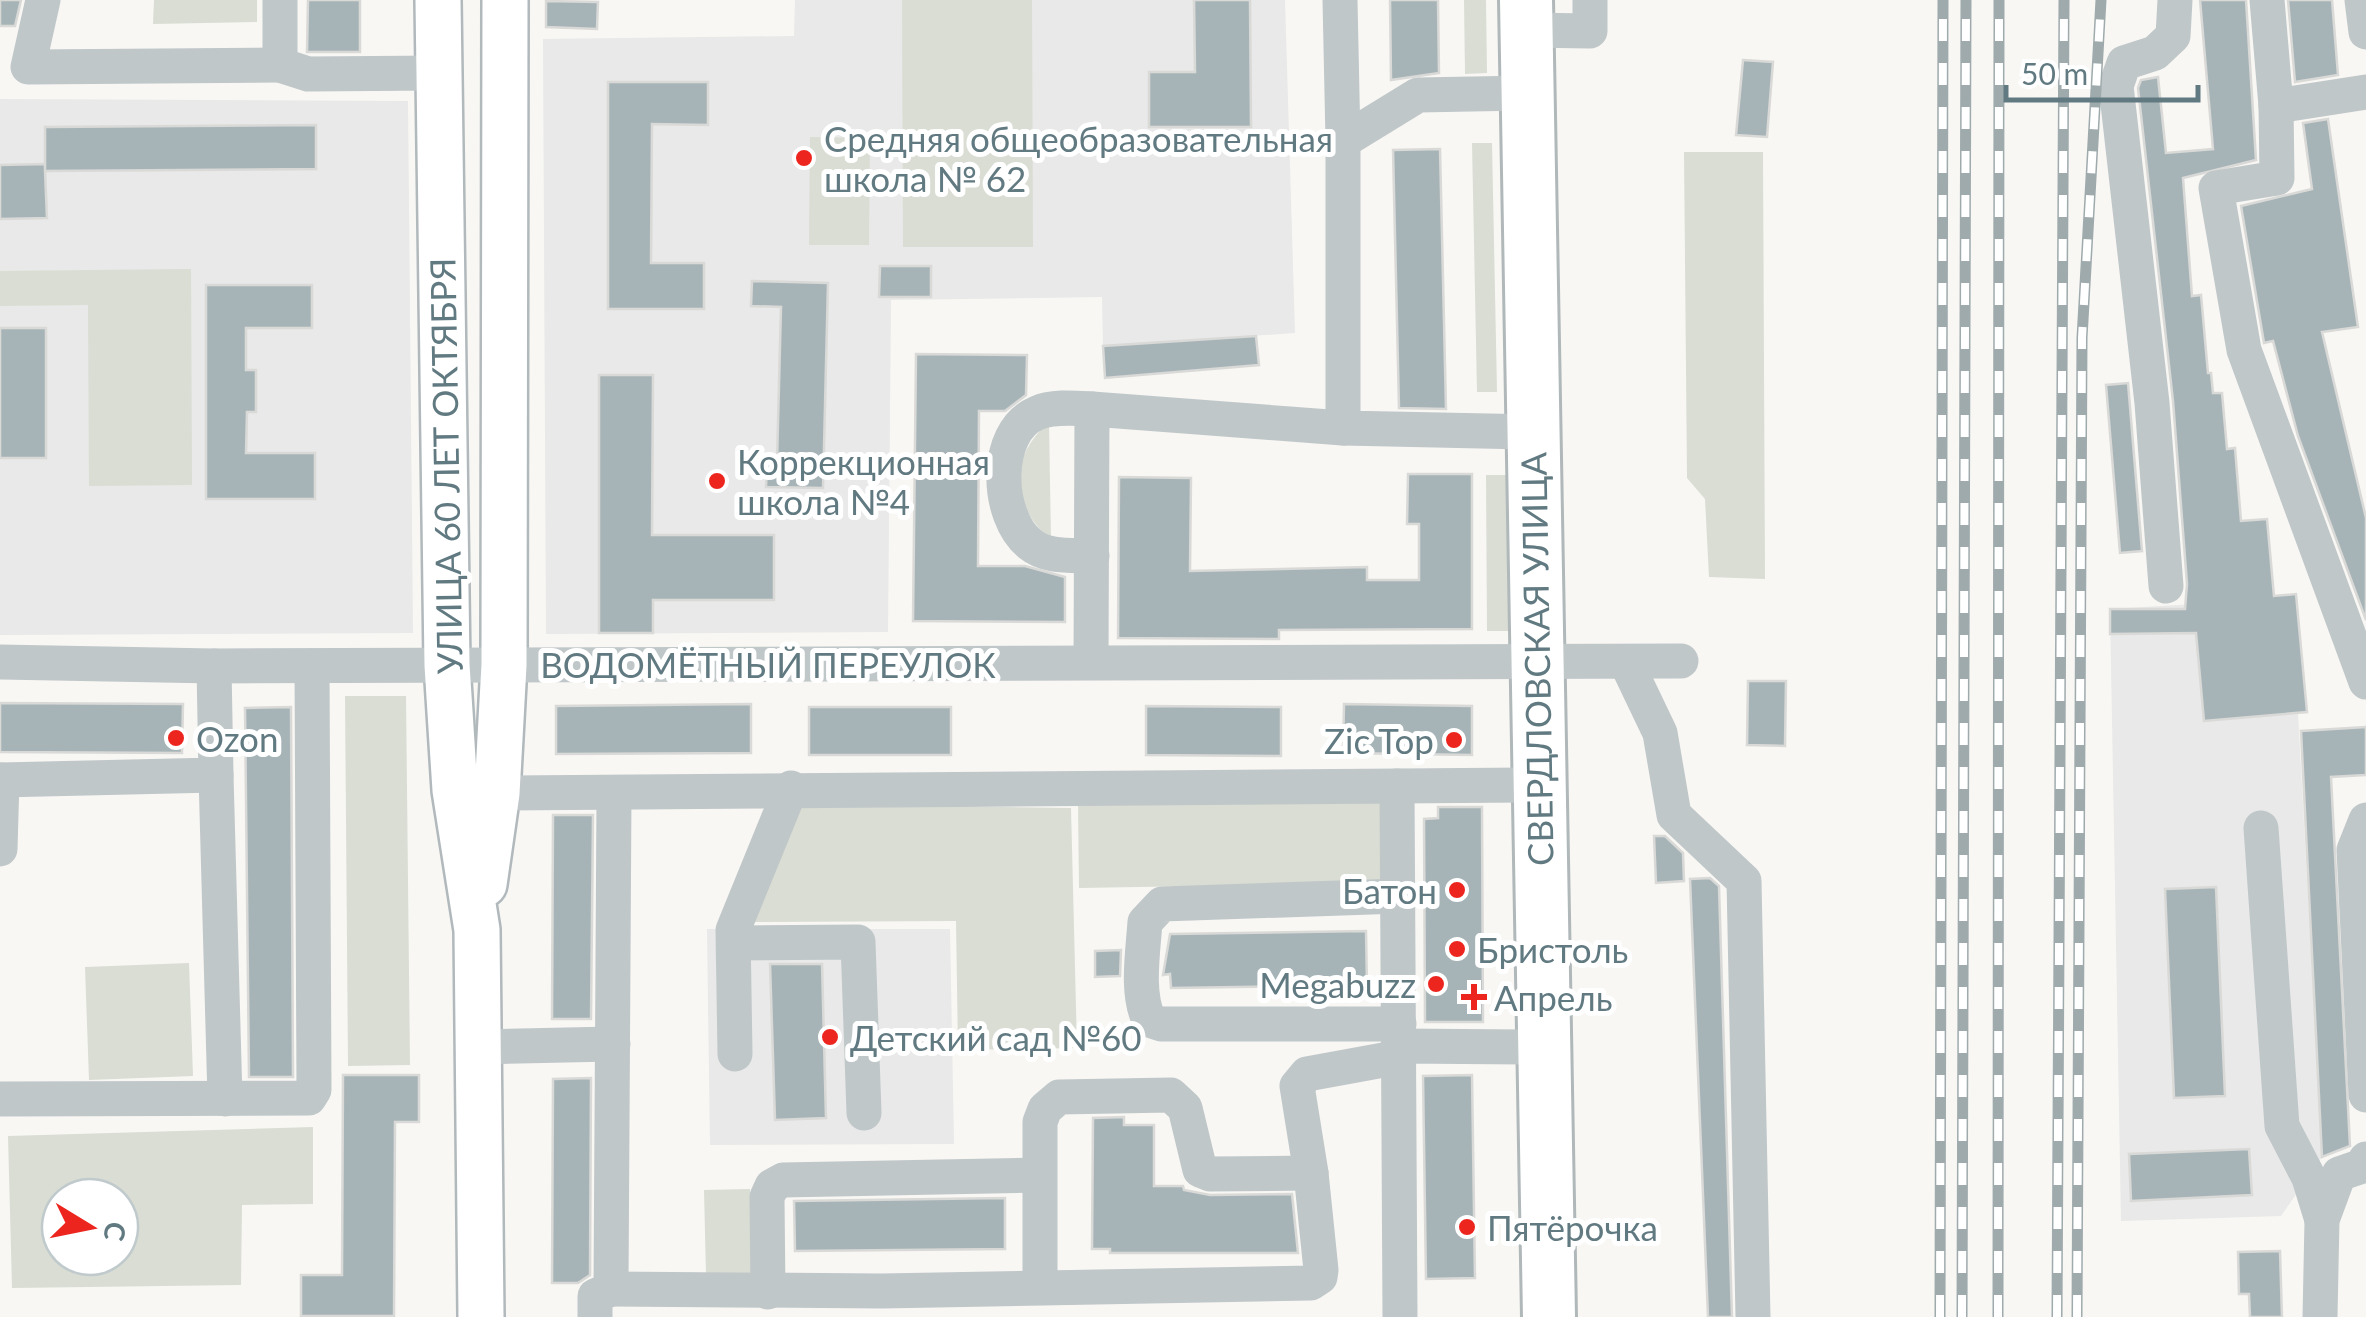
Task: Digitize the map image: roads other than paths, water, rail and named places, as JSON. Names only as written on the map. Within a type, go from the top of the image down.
[{"type":"highway","name":"СВЕРДЛОВСКАЯ УЛИЦА","points":[[1526,15],[1548,1317]]},
{"type":"main road","name":"УЛИЦА 60 ЛЕТ ОКТЯБРЯ","points":[[438,0],[447,665],[455,790],[478,930]]},
{"type":"main road","name":"УЛИЦА 60 ЛЕТ ОКТЯБРЯ","points":[[480,1317],[478,930],[498,792],[504,664],[505,0]]},
{"type":"street","points":[[43,0],[14,72],[280,65],[308,74],[438,72]]},
{"type":"street","points":[[280,0],[280,65]]},
{"type":"street","points":[[1340,0],[1343,428]]},
{"type":"street","points":[[1526,15],[1590,30],[1590,0]]},
{"type":"street","points":[[2166,586],[2152,404],[2116,86],[2124,63],[2155,54],[2173,36],[2175,0]]},
{"type":"street","points":[[2267,0],[2276,106],[2277,178],[2216,188],[2244,350],[2366,682]]},
{"type":"street","points":[[2362,0],[2366,32]]},
{"type":"street","points":[[2276,106],[2366,92]]},
{"type":"street","points":[[1343,141],[1418,95],[1526,93]]},
{"type":"street","points":[[1092,556],[1052,554],[1031,545],[1015,526],[1004,498],[1006,461],[1015,431],[1036,413],[1092,409],[1343,428],[1532,432]]},
{"type":"street","points":[[1091,662],[1092,409]]},
{"type":"street","name":"ВОДОМЁТНЫЙ ПЕРЕУЛОК","points":[[0,662],[312,666],[1681,661]]},
{"type":"street","points":[[1627,664],[1660,733],[1674,815],[1744,881],[1753,1317]]},
{"type":"street","points":[[214,666],[226,1099]]},
{"type":"street","points":[[0,1099],[310,1098],[314,1090],[312,666]]},
{"type":"street","points":[[0,849],[1,780],[216,775]]},
{"type":"street","points":[[498,792],[1539,784]]},
{"type":"street","points":[[1397,786],[1400,1317]]},
{"type":"street","points":[[735,1054],[734,930],[791,788]]},
{"type":"street","points":[[614,794],[613,1044],[603,1303],[768,1292],[882,1304],[1040,1287],[1311,1283],[1320,1278],[1320,1270],[1311,1173],[1296,1086],[1301,1077],[1399,1042]]},
{"type":"street","points":[[2366,820],[2354,850],[2366,1095]]},
{"type":"street","points":[[2261,828],[2282,1126],[2309,1178],[2322,1220],[2320,1317]]},
{"type":"street","points":[[1400,896],[1162,904],[1145,922],[1143,1009],[1149,1020],[1161,1024],[1399,1042],[1543,1047]]},
{"type":"street","points":[[734,943],[858,942],[864,1113]]},
{"type":"street","points":[[478,1047],[613,1044]]},
{"type":"street","points":[[1040,1287],[1040,1122],[1045,1109],[1059,1097],[1180,1098],[1200,1170],[1210,1174],[1311,1173]]},
{"type":"street","points":[[2322,1220],[2339,1174],[2362,1166],[2366,1159]]},
{"type":"street","points":[[768,1292],[767,1197],[772,1186],[783,1180],[1038,1175]]},
{"type":"railway","points":[[1940,1317],[1943,0]]},
{"type":"railway","points":[[1962,1317],[1966,0]]},
{"type":"railway","points":[[1998,1317],[1999,0]]},
{"type":"railway","points":[[2057,1317],[2064,0]]},
{"type":"railway","points":[[2077,1317],[2082,338],[2101,0]]},
{"type":"place","name":"Средняя общеобразовательная школа № 62","points":[[804,158]]},
{"type":"place","name":"Коррекционная школа №4","points":[[717,481]]},
{"type":"place","name":"Ozon","points":[[176,738]]},
{"type":"place","name":"Zic Top","points":[[1454,740]]},
{"type":"place","name":"Батон","points":[[1457,890]]},
{"type":"place","name":"Бристоль","points":[[1457,949]]},
{"type":"place","name":"Megabuzz","points":[[1436,984]]},
{"type":"place","name":"Апрель","points":[[1474,997]]},
{"type":"place","name":"Детский сад №60","points":[[830,1037]]},
{"type":"place","name":"Пятёрочка","points":[[1467,1227]]}]
